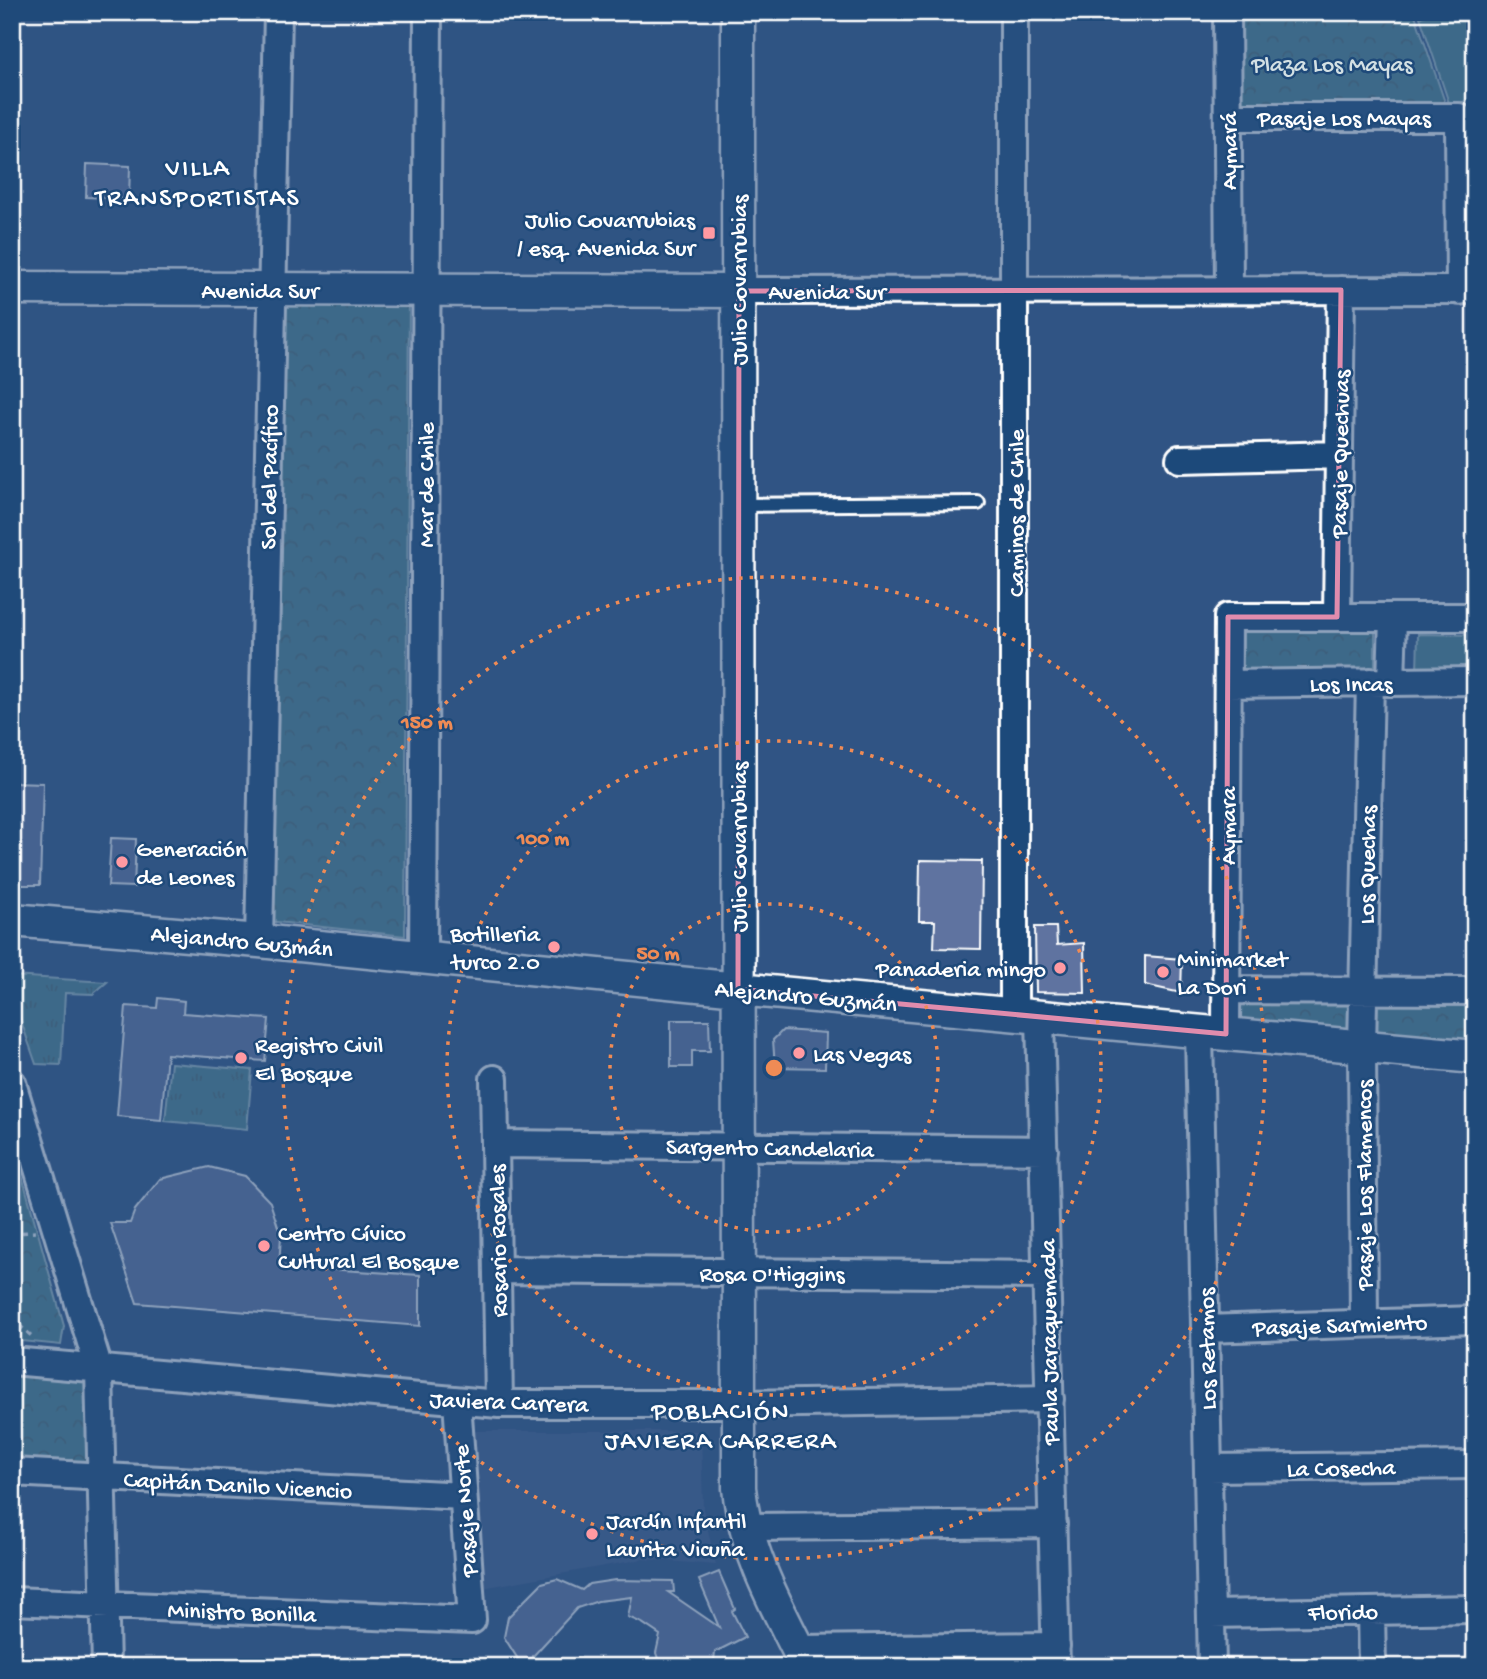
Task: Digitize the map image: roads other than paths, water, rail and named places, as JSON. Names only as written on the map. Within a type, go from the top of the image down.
[{"type":"street","name":"Sol del Pacífico","points":[[259,941],[278,12]]},
{"type":"street","name":"Mar de Chile","points":[[422,957],[428,12]]},
{"type":"street","name":"Julio Covarrubias","points":[[738,12],[739,1488],[745,1527],[760,1573],[802,1658]]},
{"type":"street","name":"Caminos de Chile","points":[[1014,12],[1014,290],[1027,1016]]},
{"type":"street","name":"Aymará","points":[[1227,12],[1229,290]]},
{"type":"street","name":"Pasaje Los Mayas","points":[[1228,117],[1459,117],[1467,290]]},
{"type":"street","name":"Avenida Sur","points":[[12,288],[272,291],[1467,290]]},
{"type":"street","name":"Pasaje Quechuas","points":[[1337,617],[1341,290]]},
{"type":"street","points":[[1180,459],[1338,455]]},
{"type":"street","points":[[1337,617],[1475,617]]},
{"type":"street","name":"Aymara","points":[[1212,1033],[1226,990],[1228,618],[1337,617]]},
{"type":"street","name":"Los Quechas","points":[[1362,1047],[1380,682],[1393,617]]},
{"type":"street","name":"Los Incas","points":[[1228,684],[1475,681]]},
{"type":"street","name":"Alejandro Guzmán","points":[[12,920],[259,941],[1475,1058]]},
{"type":"street","points":[[1226,990],[1475,991]]},
{"type":"street","name":"Paula Jaraquemada","points":[[1027,1016],[1044,1150],[1056,1657]]},
{"type":"street","name":"Los Retamos","points":[[1212,1033],[1205,1329],[1212,1667]]},
{"type":"street","name":"Pasaje Los Flamencos","points":[[1362,1047],[1364,1323]]},
{"type":"street","name":"Rosario Rosales","points":[[494,1079],[499,1404]]},
{"type":"street","points":[[12,1083],[99,1369],[106,1667]]},
{"type":"street","name":"Sargento Candelaria","points":[[496,1143],[1044,1150]]},
{"type":"street","name":"Rosa O'Higgins","points":[[497,1270],[1047,1275]]},
{"type":"street","name":"Pasaje Sarmiento","points":[[1205,1329],[1475,1320]]},
{"type":"street","name":"Javiera Carrera","points":[[12,1360],[499,1404],[738,1404],[1050,1399]]},
{"type":"street","name":"Pasaje Norte","points":[[457,1401],[471,1620]]},
{"type":"street","name":"La Cosecha","points":[[1208,1468],[1475,1465]]},
{"type":"street","name":"Capitán Danilo Vicencio","points":[[12,1472],[463,1496]]},
{"type":"street","points":[[745,1527],[1053,1524]]},
{"type":"street","name":"Ministro Bonilla","points":[[12,1601],[471,1620]]},
{"type":"street","name":"Florido","points":[[1211,1614],[1475,1609]]},
{"type":"street","points":[[1371,1611],[1372,1667]]},
{"type":"street","points":[[802,1658],[1056,1657]]},
{"type":"lane","points":[[738,505],[978,503]]},
{"type":"place","name":"Julio Covarrubias / esq. Avenida Sur","points":[[709,233]]},
{"type":"place","name":"Generación de Leones","points":[[122,862]]},
{"type":"place","name":"Botilleria turco 2.0","points":[[554,947]]},
{"type":"place","name":"Panaderia mingo","points":[[1060,968]]},
{"type":"place","name":"Minimarket La Dori","points":[[1163,972]]},
{"type":"place","name":"Las Vegas","points":[[799,1053]]},
{"type":"place","name":"Registro Civil El Bosque","points":[[241,1058]]},
{"type":"place","name":"Centro Cívico Cultural El Bosque","points":[[264,1246]]},
{"type":"place","name":"Jardín Infantil Laurita Vicuña","points":[[592,1534]]},
{"type":"district","name":"VILLA TRANSPORTISTAS","points":[[198,181]]},
{"type":"district","name":"POBLACIÓN JAVIERA CARRERA","points":[[721,1424]]},
{"type":"park label","name":"Plaza Los Mayas","points":[[1332,63]]}]
